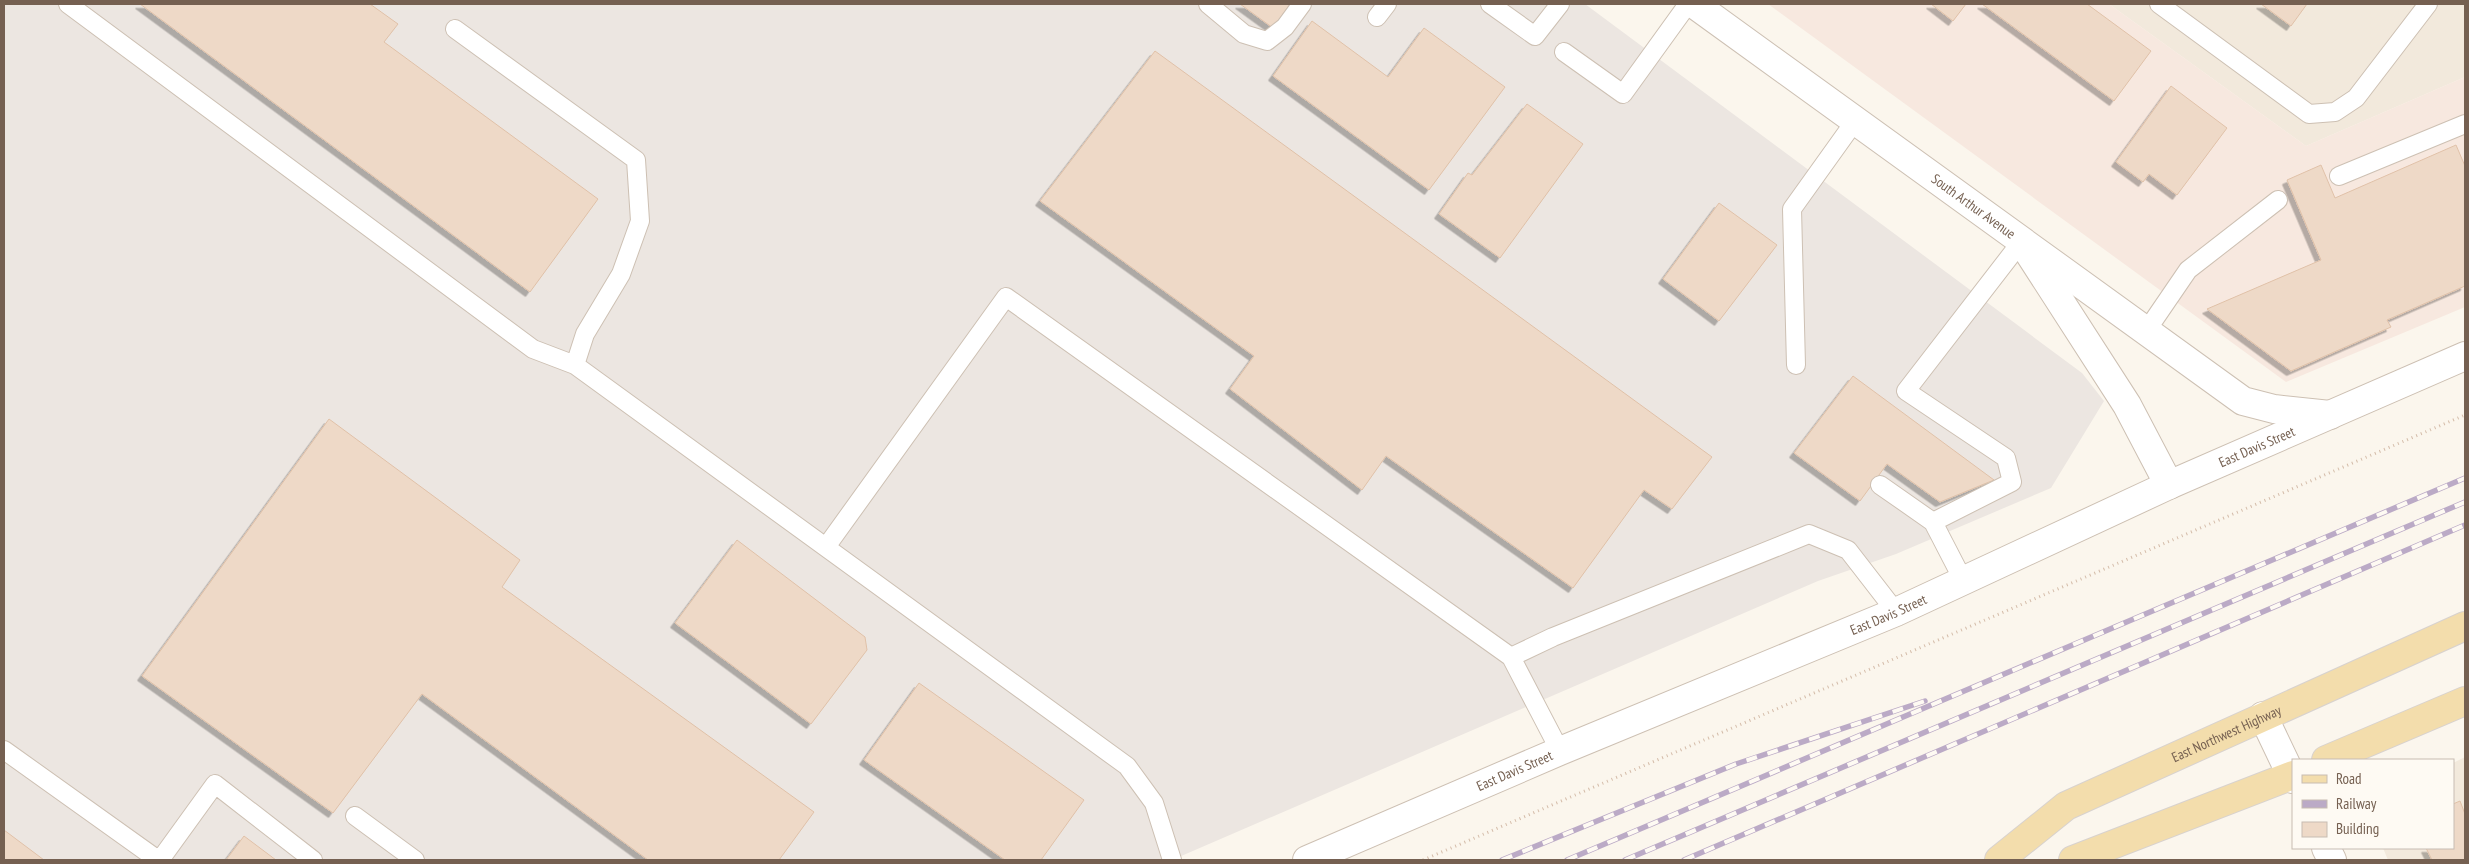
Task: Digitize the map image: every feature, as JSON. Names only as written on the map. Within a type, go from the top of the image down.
[{"type":"main road","name":"East Northwest Highway","points":[[1999,860],[2066,806],[2465,626]]},
{"type":"main road","points":[[2328,759],[2465,701]]},
{"type":"main road","points":[[2074,860],[2292,776]]},
{"type":"street","name":"South Arthur Avenue","points":[[1694,4],[2021,242],[2127,405],[2169,485]]},
{"type":"street","points":[[2021,242],[2147,330],[2243,401],[2274,409],[2332,416]]},
{"type":"street","name":"East Davis Street","points":[[1307,860],[1560,751],[1896,612],[2169,485],[2332,416],[2465,356]]},
{"type":"street","points":[[2262,716],[2292,776]]},
{"type":"lane","points":[[68,4],[533,349],[575,365],[1128,766],[1154,803],[1172,860]]},
{"type":"lane","points":[[1208,4],[1244,34],[1267,41],[1285,28],[1302,4]]},
{"type":"lane","points":[[1490,4],[1535,36],[1560,4]]},
{"type":"lane","points":[[1564,52],[1623,94],[1688,4]]},
{"type":"lane","points":[[2159,4],[2309,114],[2335,112],[2356,98],[2428,4]]},
{"type":"lane","points":[[455,29],[636,160],[640,221],[620,274],[585,334],[575,365]]},
{"type":"lane","points":[[1796,365],[1792,209],[1855,121]]},
{"type":"lane","points":[[2339,176],[2465,124]]},
{"type":"lane","points":[[2147,330],[2188,270],[2278,200]]},
{"type":"lane","points":[[1933,522],[2012,482],[2006,458],[1906,391],[2021,242]]},
{"type":"lane","points":[[826,546],[1006,297],[1511,657],[1560,751]]},
{"type":"lane","points":[[1880,485],[1933,522],[1963,580]]},
{"type":"lane","points":[[1511,657],[1553,637],[1809,534],[1848,550],[1896,612]]},
{"type":"lane","points":[[4,750],[159,860],[215,784],[313,860]]},
{"type":"lane","points":[[355,816],[415,860]]},
{"type":"path","points":[[1423,860],[2465,415]]},
{"type":"shaded area","points":[[4,4],[1585,4],[2082,373],[2104,401],[2051,488],[1896,554],[1818,581],[1172,860],[4,860]]},
{"type":"shaded area","points":[[1768,4],[2109,4],[2306,146],[2465,77],[2465,307],[2286,382]]},
{"type":"shaded area","points":[[2109,4],[2465,4],[2465,77],[2306,146]]},
{"type":"shaded area","points":[[2465,757],[2465,860],[2388,860],[2383,849],[2454,849],[2454,762]]},
{"type":"building","points":[[140,4],[370,4],[398,24],[384,42],[598,199],[530,292]]},
{"type":"building","points":[[1240,4],[1290,4],[1273,28]]},
{"type":"building","points":[[1931,4],[1966,4],[1953,21]]},
{"type":"building","points":[[1982,4],[2087,4],[2151,51],[2114,101]]},
{"type":"building","points":[[2261,4],[2307,4],[2291,26]]},
{"type":"building","points":[[1312,21],[1388,77],[1424,28],[1505,87],[1429,190],[1273,76]]},
{"type":"building","points":[[1155,51],[1712,457],[1672,509],[1644,490],[1573,588],[1386,456],[1362,490],[1230,389],[1254,356],[1040,201]]},
{"type":"building","points":[[2171,86],[2227,128],[2177,195],[2149,174],[2143,182],[2116,162]]},
{"type":"building","points":[[1527,104],[1583,144],[1500,258],[1439,214],[1468,173],[1472,175]]},
{"type":"building","points":[[2456,145],[2465,166],[2465,286],[2387,320],[2391,327],[2291,371],[2207,309],[2321,260],[2287,180],[2321,165],[2335,198]]},
{"type":"building","points":[[1719,203],[1777,245],[1719,321],[1663,279]]},
{"type":"building","points":[[1853,376],[1994,480],[1940,502],[1887,464],[1860,501],[1794,453]]},
{"type":"building","points":[[329,419],[520,560],[502,587],[814,812],[779,860],[648,860],[422,694],[333,813],[142,676]]},
{"type":"building","points":[[737,540],[865,637],[867,650],[811,724],[675,623]]},
{"type":"building","points":[[919,683],[1084,800],[1041,860],[1005,860],[864,760]]},
{"type":"building","points":[[2460,801],[2465,814],[2465,860],[2432,860],[2426,849],[2454,849],[2454,804]]},
{"type":"building","points":[[4,830],[44,860],[4,860]]},
{"type":"building","points":[[244,836],[276,860],[226,860]]},
{"type":"railway","points":[[1567,860],[2465,478]]},
{"type":"railway","points":[[1625,860],[2465,502]]},
{"type":"railway","points":[[1684,860],[2465,525]]},
{"type":"railway","points":[[1502,860],[1736,764],[1925,701]]}]
